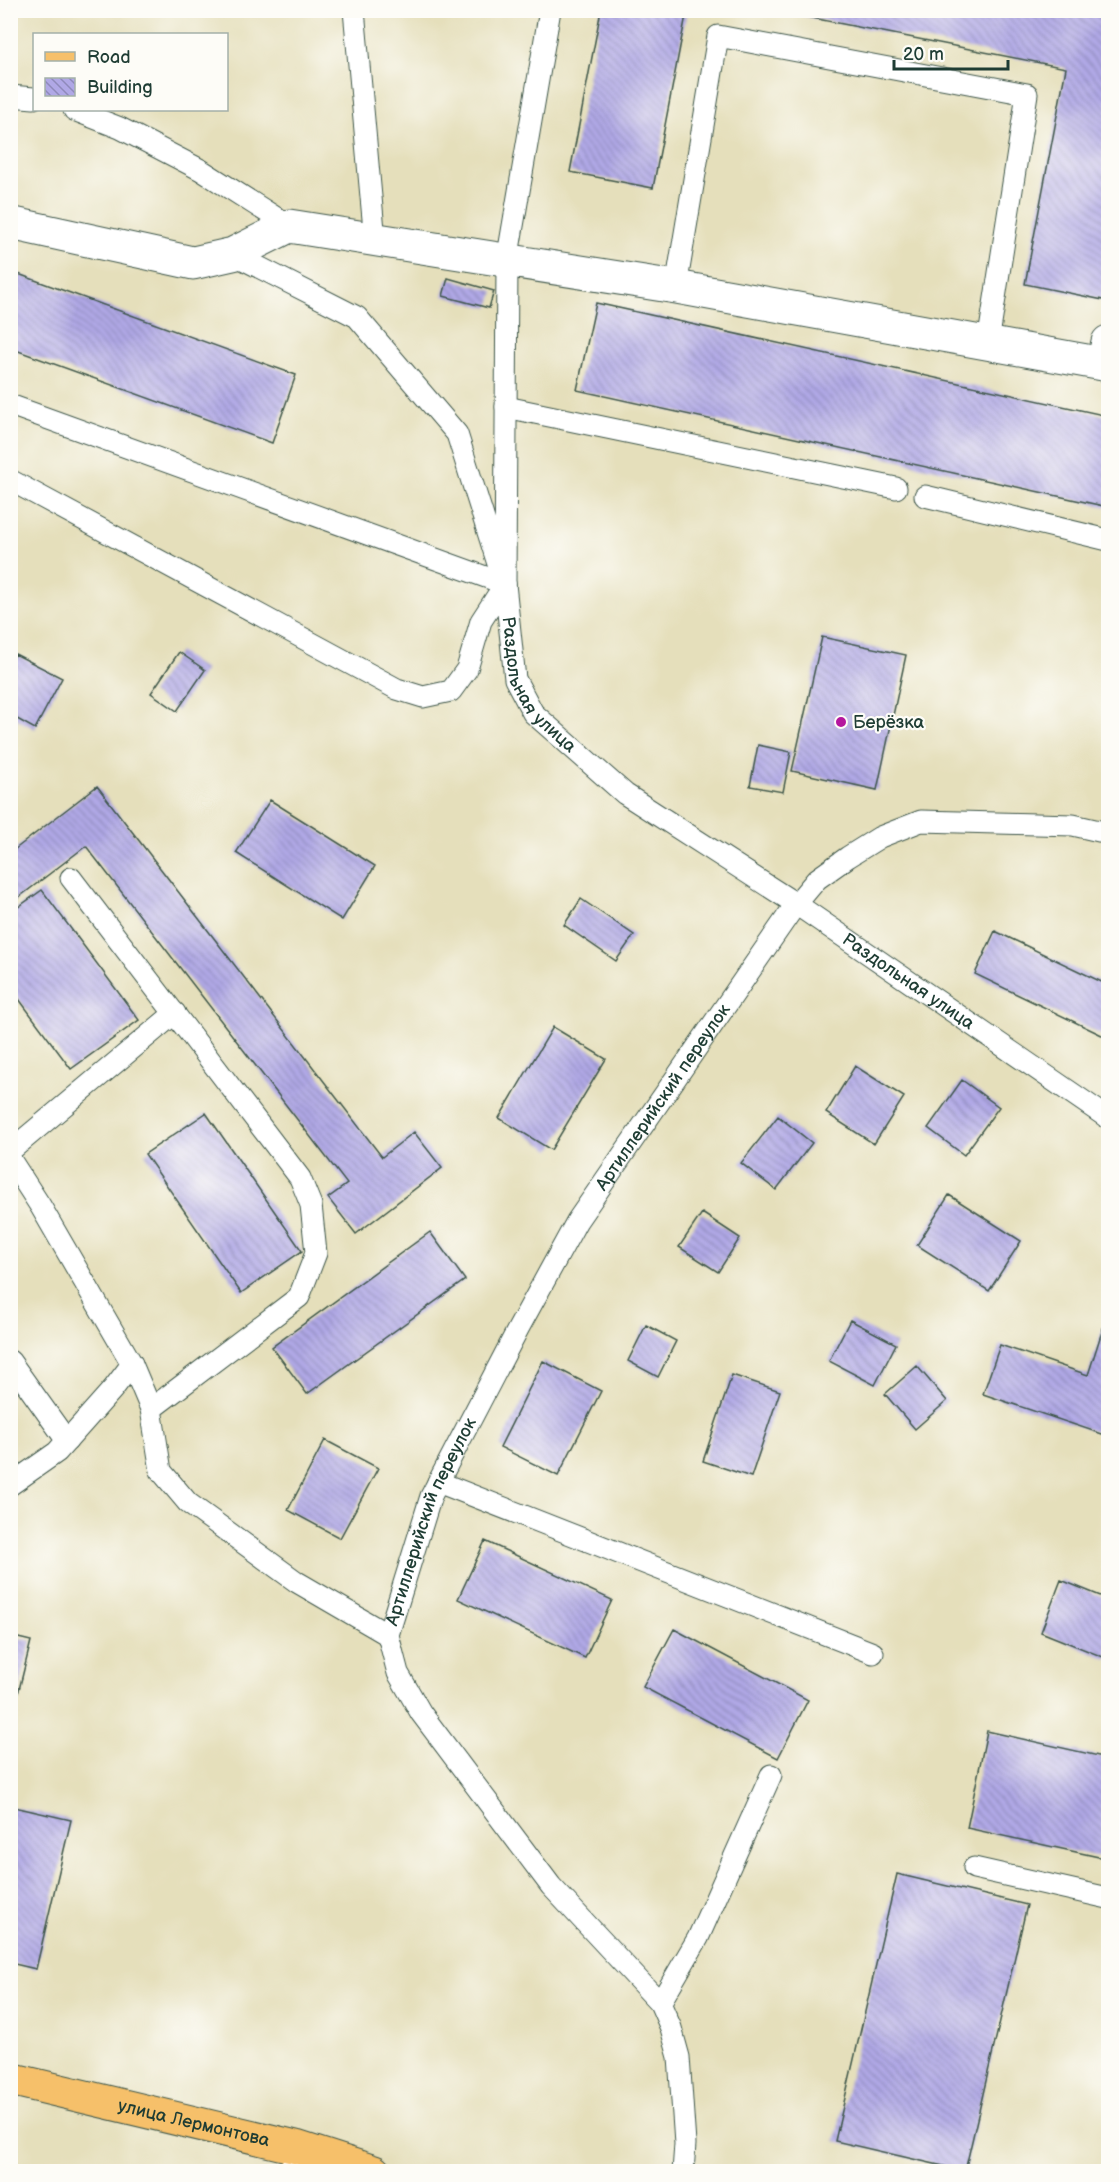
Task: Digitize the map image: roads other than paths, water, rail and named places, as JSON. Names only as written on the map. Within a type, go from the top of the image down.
[{"type":"main road","name":"улица Лермонтова","points":[[10,2079],[293,2159],[374,2172]]},
{"type":"street","points":[[10,223],[193,263],[233,254],[289,226],[676,287],[988,344],[1107,357]]},
{"type":"lane","points":[[354,10],[375,241]]},
{"type":"lane","points":[[505,584],[507,261],[550,10]]},
{"type":"lane","points":[[676,287],[718,36],[1027,94],[988,344]]},
{"type":"lane","points":[[10,96],[33,98]]},
{"type":"lane","points":[[77,111],[120,128],[201,170],[289,226]]},
{"type":"lane","points":[[233,254],[357,317],[457,434],[505,584]]},
{"type":"lane","points":[[10,405],[505,584]]},
{"type":"lane","points":[[506,407],[896,488]]},
{"type":"lane","name":"Раздольная улица","points":[[10,480],[397,689],[423,697],[451,691],[467,669],[481,621],[505,584]]},
{"type":"lane","points":[[925,496],[1108,540]]},
{"type":"lane","name":"Раздольная улица","points":[[505,584],[515,679],[533,713],[625,794],[796,904],[1108,1118]]},
{"type":"lane","name":"Артиллерийский переулок","points":[[683,2172],[685,2144],[679,2057],[671,2028],[660,2003],[551,1886],[421,1713],[398,1673],[388,1635],[431,1496],[577,1221],[796,904],[817,879],[880,837],[921,821],[1072,825],[1108,833]]},
{"type":"lane","points":[[71,878],[300,1178],[311,1205],[316,1253],[299,1297],[151,1409]]},
{"type":"lane","points":[[10,1151],[175,1012]]},
{"type":"lane","points":[[10,1159],[41,1207],[132,1364],[151,1409],[161,1471],[188,1503],[297,1582],[388,1635]]},
{"type":"lane","points":[[10,1361],[66,1441]]},
{"type":"lane","points":[[10,1485],[57,1452],[132,1364]]},
{"type":"lane","points":[[438,1482],[873,1653]]},
{"type":"lane","points":[[660,2003],[698,1938],[771,1775]]},
{"type":"lane","points":[[974,1868],[1108,1898]]},
{"type":"place","name":"Берёзка","points":[[841,722]]}]
